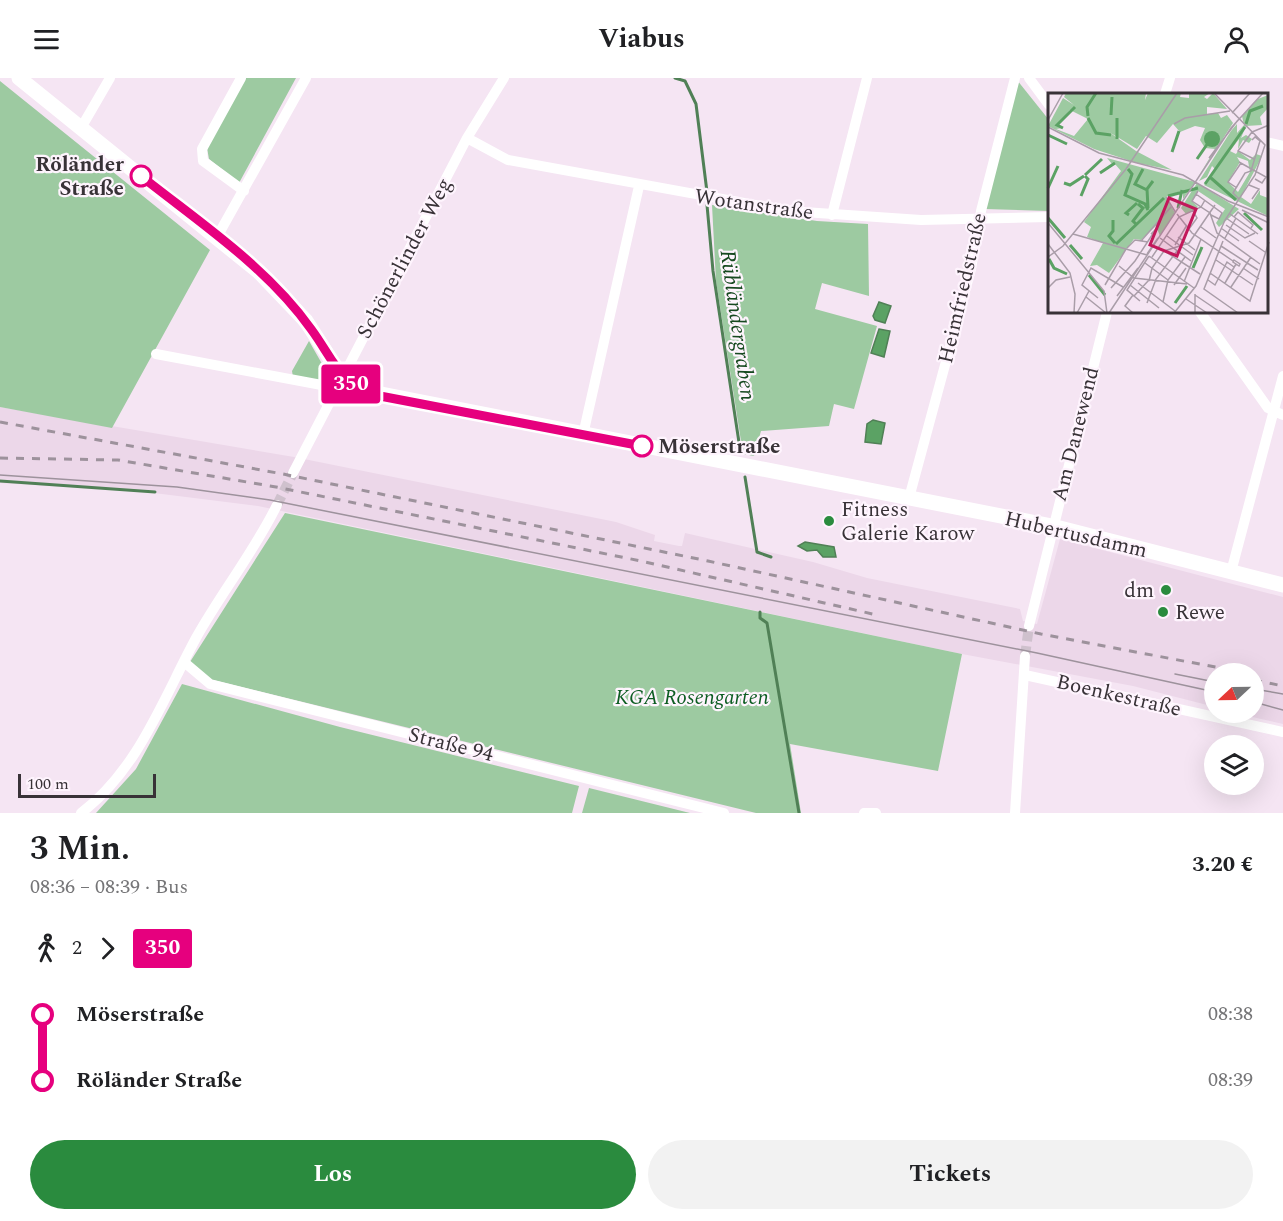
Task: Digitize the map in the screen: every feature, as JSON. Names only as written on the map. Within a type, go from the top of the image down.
[{"type":"street","points":[[19,78],[259,272],[293,305],[342,377]]},
{"type":"street","points":[[81,128],[110,78]]},
{"type":"street","points":[[241,78],[201,155],[203,160],[244,191]]},
{"type":"street","points":[[217,237],[306,78]]},
{"type":"street","name":"Schönerlinder Weg","points":[[293,473],[467,138],[504,78]]},
{"type":"street","points":[[832,215],[867,78]]},
{"type":"street","name":"Heimfriedstraße","points":[[909,498],[971,269],[980,220],[1015,78]]},
{"type":"street","points":[[1029,78],[1048,104]]},
{"type":"street","points":[[1165,93],[1170,78]]},
{"type":"street","name":"Wotanstraße","points":[[467,138],[508,160],[767,208],[832,215],[921,220],[1048,217]]},
{"type":"street","points":[[1268,142],[1283,146]]},
{"type":"street","points":[[582,435],[639,186]]},
{"type":"street","name":"Am Danewend","points":[[1029,626],[1106,314]]},
{"type":"street","points":[[1202,314],[1278,414]]},
{"type":"street","points":[[156,354],[327,386],[335,392]]},
{"type":"street","points":[[1231,572],[1278,414],[1283,376]]},
{"type":"street","name":"Hubertusdamm","points":[[342,377],[361,390],[380,396],[1052,526],[1283,585]]},
{"type":"street","points":[[81,813],[94,803],[133,758],[196,638],[264,531],[277,505]]},
{"type":"street","points":[[1015,813],[1025,656]]},
{"type":"street","name":"Straße 94","points":[[184,662],[210,684],[723,813]]},
{"type":"street","name":"Boenkestraße","points":[[1025,675],[1283,732]]},
{"type":"street","points":[[864,813],[876,813]]},
{"type":"shaded area","points":[[879,302],[891,306],[885,323],[875,320],[873,316]]},
{"type":"shaded area","points":[[879,329],[890,331],[884,357],[871,353]]},
{"type":"shaded area","points":[[0,407],[294,457],[616,522],[655,535],[654,541],[679,546],[682,546],[685,533],[813,562],[867,578],[1020,609],[1023,621],[1037,624],[1060,539],[1283,597],[1283,724],[1264,720],[1264,663],[1204,663],[1204,704],[1133,686],[962,654],[258,506],[138,491],[0,483]]},
{"type":"shaded area","points":[[873,420],[885,423],[881,444],[865,442],[867,424]]},
{"type":"shaded area","points":[[805,542],[834,547],[836,557],[823,557],[817,550],[807,551],[798,546]]},
{"type":"green space","points":[[246,78],[296,78],[239,183],[209,159],[207,148]]},
{"type":"green space","points":[[1017,80],[1048,119],[1048,211],[985,209]]},
{"type":"green space","points":[[0,81],[210,250],[112,428],[0,407]]},
{"type":"green space","points":[[712,205],[817,221],[868,224],[869,296],[822,283],[815,309],[877,326],[854,409],[834,404],[829,426],[761,431],[754,456],[743,454],[716,281]]},
{"type":"green space","points":[[309,341],[329,376],[330,383],[293,377],[292,371]]},
{"type":"green space","name":"KGA Rosengarten","points":[[285,513],[962,654],[938,771],[790,744],[801,813],[756,813],[209,679],[190,662]]},
{"type":"green space","points":[[182,684],[340,727],[579,786],[572,813],[96,813],[136,769]]},
{"type":"green space","points":[[589,788],[690,813],[582,813]]},
{"type":"waterway","name":"Rübländergraben","points":[[675,78],[685,81],[696,104],[707,192]]},
{"type":"waterway","name":"Rübländergraben","points":[[707,205],[713,271],[740,449]]},
{"type":"waterway","name":"Rübländergraben","points":[[745,477],[757,552],[771,557]]},
{"type":"waterway","points":[[0,481],[155,492]]},
{"type":"waterway","name":"Rübländergraben","points":[[760,612],[760,618],[767,623],[799,813]]},
{"type":"tunnel","points":[[277,505],[293,473]]},
{"type":"tunnel","points":[[1025,656],[1029,626]]},
{"type":"tram line","points":[[0,475],[177,487],[270,500],[1037,653],[1204,690]]},
{"type":"tram line","points":[[1175,674],[1204,680]]},
{"type":"tram line","points":[[1264,691],[1283,694]]},
{"type":"tram line","points":[[1264,705],[1283,710]]},
{"type":"railway","points":[[0,422],[283,474],[708,561],[1041,634],[1204,665]]},
{"type":"railway","points":[[0,458],[118,460],[276,487],[641,561],[877,615]]},
{"type":"railway","points":[[1264,682],[1283,686]]},
{"type":"bus line","name":"350","points":[[141,176],[277,289],[306,321],[342,377],[354,387],[380,396],[642,446]]},
{"type":"place","name":"Röländer Straße","points":[[141,176]]},
{"type":"place","name":"Möserstraße","points":[[642,446]]},
{"type":"place","name":"Fitness Galerie Karow","points":[[829,521]]},
{"type":"place","name":"dm","points":[[1166,590]]},
{"type":"place","name":"Rewe","points":[[1163,612]]}]
